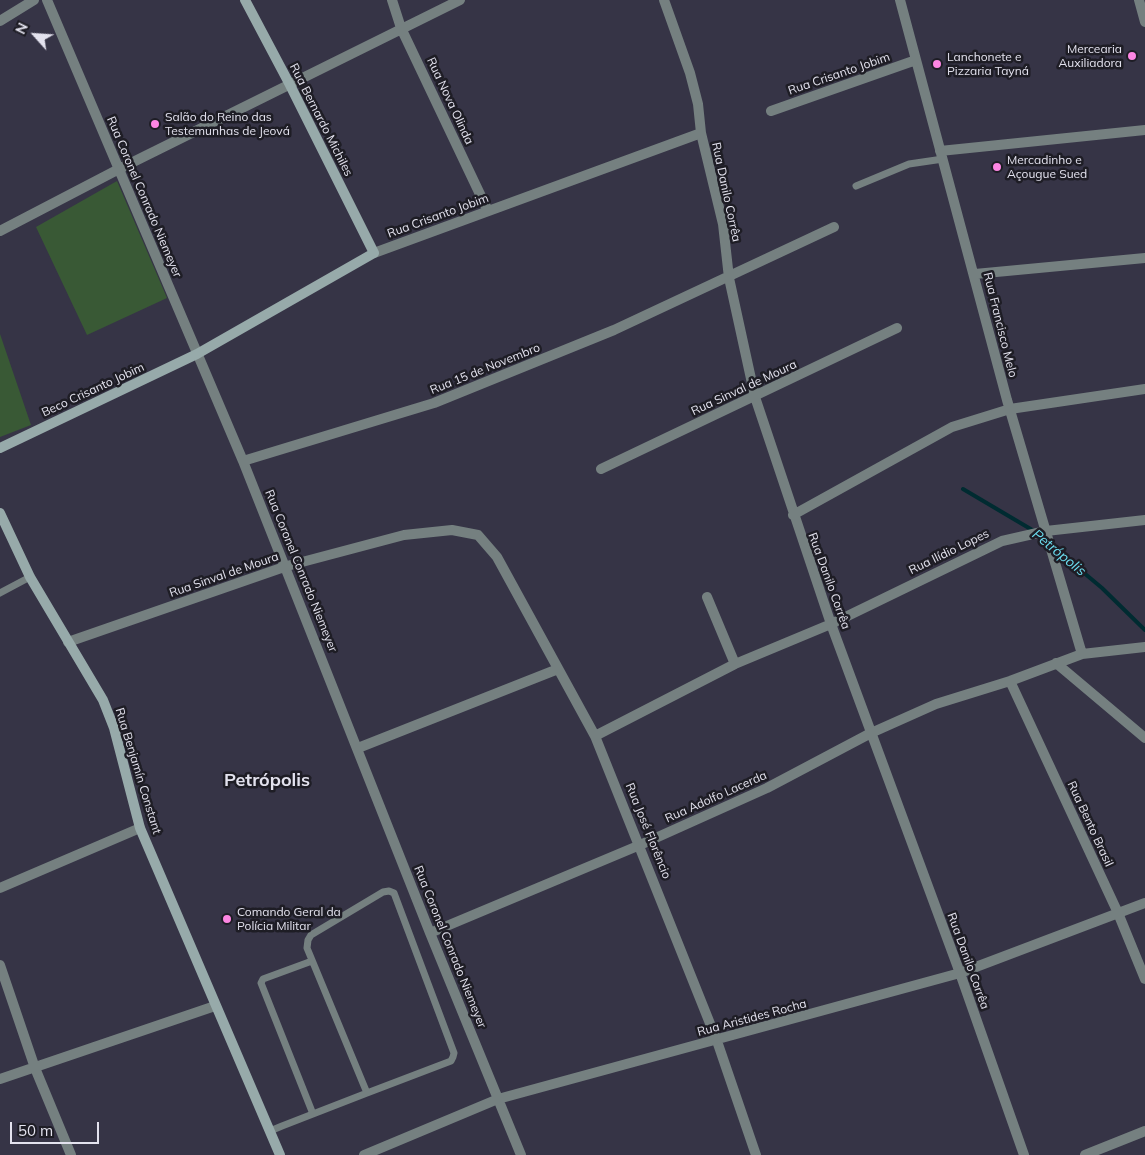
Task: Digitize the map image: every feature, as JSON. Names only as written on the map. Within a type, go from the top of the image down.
[{"type":"street","points":[[0,20],[34,0]]},
{"type":"street","name":"Rua Coronel Conrado Niemeyer","points":[[47,0],[244,461],[430,933],[521,1155]]},
{"type":"street","name":"Rua Bernardo Michiles","points":[[244,0],[290,85],[374,253]]},
{"type":"street","name":"Rua Nova Olinda","points":[[392,0],[402,28],[488,211]]},
{"type":"street","points":[[0,231],[118,169],[460,0]]},
{"type":"street","name":"Rua Danilo Corrêa","points":[[664,0],[690,73],[698,104],[701,133],[723,224],[729,278],[754,397],[831,624],[960,973],[1024,1155]]},
{"type":"street","name":"Rua Francisco Melo","points":[[900,0],[1010,410],[1082,654]]},
{"type":"street","points":[[1139,0],[1145,22]]},
{"type":"street","name":"Rua Crisanto Jobim","points":[[771,111],[916,60]]},
{"type":"street","points":[[941,155],[1145,130]]},
{"type":"street","name":"Rua Crisanto Jobim","points":[[197,354],[374,253],[701,133]]},
{"type":"street","name":"Rua 15 de Novembro","points":[[244,461],[434,403],[614,330],[729,278],[834,227]]},
{"type":"street","points":[[975,274],[1145,258]]},
{"type":"street","name":"Rua Sinval de Moura","points":[[601,469],[897,328]]},
{"type":"street","name":"Beco Crisanto Jobim","points":[[0,448],[197,354]]},
{"type":"street","points":[[793,515],[952,427],[1010,410],[1145,388]]},
{"type":"street","name":"Rua Benjamín Constant","points":[[0,513],[30,577],[102,700],[108,714],[140,828],[280,1155]]},
{"type":"street","name":"Rua Ilídio Lopes","points":[[595,736],[735,664],[831,624],[995,544],[1046,532],[1145,520]]},
{"type":"street","name":"Rua Sinval de Moura","points":[[68,642],[286,566],[404,536],[452,530],[478,536]]},
{"type":"street","name":"Rua José Florêncio","points":[[478,536],[498,557],[595,736],[717,1041],[756,1155]]},
{"type":"street","points":[[707,597],[735,664]]},
{"type":"street","name":"Rua Adolfo Lacerda","points":[[430,933],[640,845],[767,788],[871,733],[936,704],[1010,681],[1082,654],[1145,647]]},
{"type":"street","points":[[1056,663],[1145,738]]},
{"type":"street","points":[[358,748],[558,668]]},
{"type":"street","name":"Rua Bento Brasil","points":[[1010,681],[1118,913],[1145,979]]},
{"type":"street","points":[[0,888],[140,828]]},
{"type":"street","name":"Rua Aristides Rocha","points":[[364,1155],[498,1099],[717,1041],[960,973],[1145,903]]},
{"type":"street","points":[[0,965],[35,1068],[71,1155]]},
{"type":"street","points":[[0,1079],[215,1006]]},
{"type":"street","points":[[1085,1155],[1145,1131]]},
{"type":"lane","points":[[856,186],[909,164],[941,155]]},
{"type":"lane","points":[[0,593],[30,577]]},
{"type":"lane","points":[[270,1131],[367,1094],[451,1061],[454,1057],[394,893],[383,892],[311,935],[307,948],[367,1094]]},
{"type":"lane","points":[[312,961],[264,979],[261,983],[313,1114]]},
{"type":"green space","points":[[117,181],[167,298],[87,335],[36,227]]},
{"type":"green space","points":[[0,334],[31,425],[0,437]]},
{"type":"waterway","name":"Petrópolis","points":[[963,489],[1034,531]]},
{"type":"waterway","name":"Petrópolis","points":[[1053,547],[1102,588],[1145,630]]},
{"type":"place","name":"Mercearia Auxiliadora","points":[[1132,56]]},
{"type":"place","name":"Lanchonete e Pizzaria Tayná","points":[[937,64]]},
{"type":"place","name":"Salão do Reino das Testemunhas de Jeová","points":[[155,124]]},
{"type":"place","name":"Mercadinho e Açougue Sued","points":[[997,167]]},
{"type":"place","name":"Comando Geral da Polícia Militar","points":[[227,919]]},
{"type":"district","name":"Petrópolis","points":[[267,781]]}]
